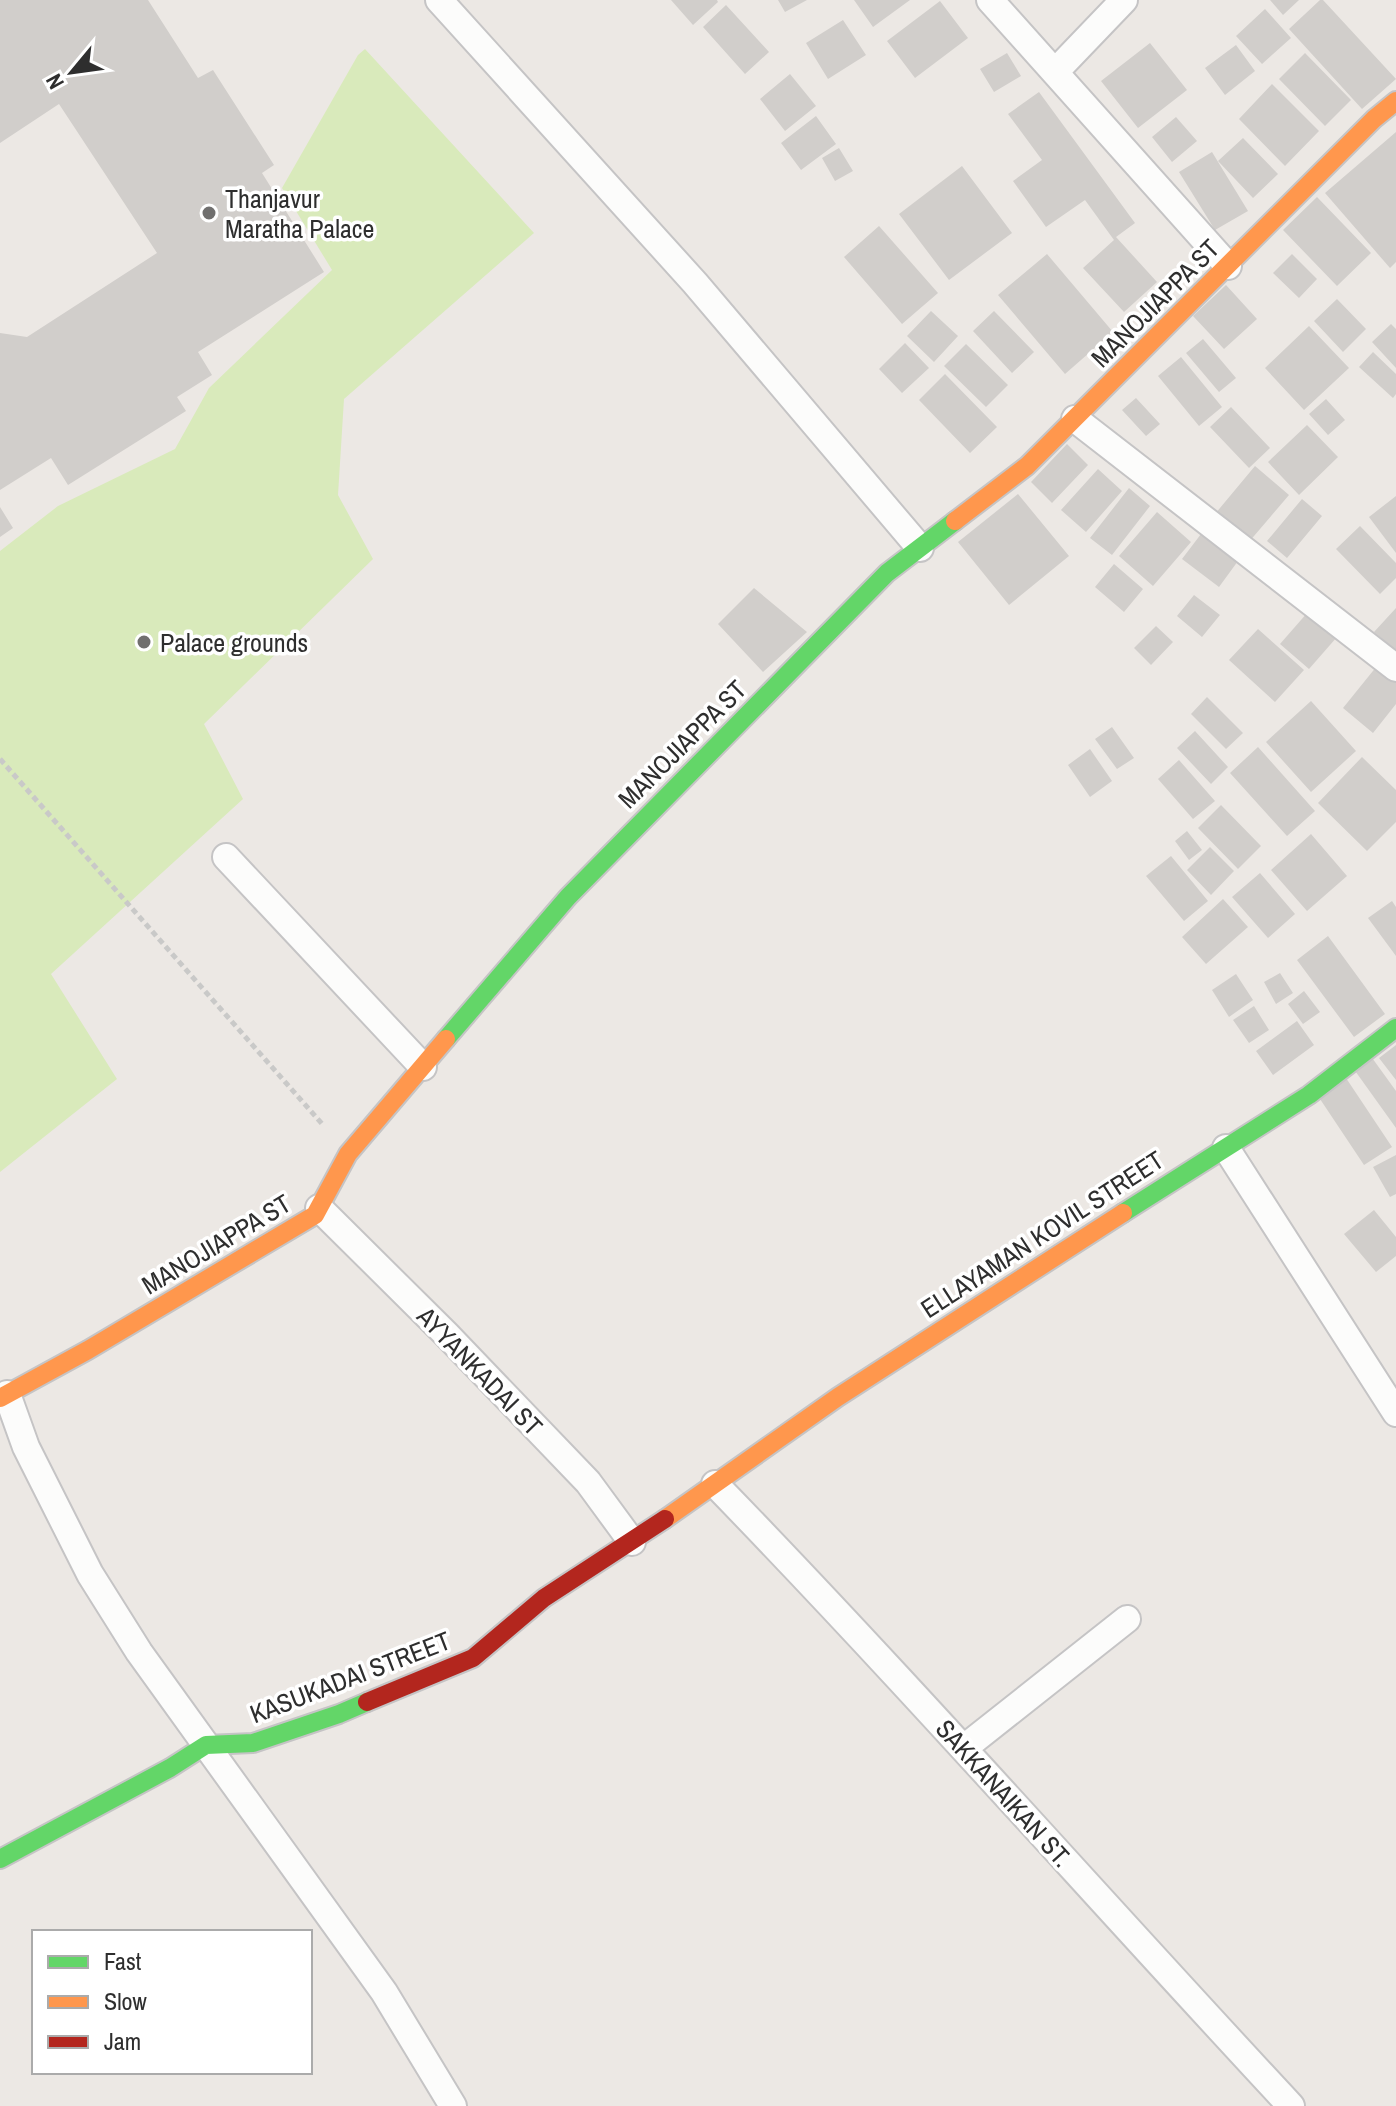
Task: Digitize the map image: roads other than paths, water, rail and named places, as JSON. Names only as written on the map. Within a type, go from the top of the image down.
[{"type":"street","points":[[439,0],[695,283],[920,548]]},
{"type":"street","points":[[990,0],[1228,266]]},
{"type":"street","points":[[1055,72],[1124,0]]},
{"type":"street","name":"MANOJIAPPA ST","points":[[4,1396],[88,1350],[315,1215],[348,1154],[568,897],[887,573],[1027,466],[1374,119],[1396,101]]},
{"type":"street","points":[[1075,419],[1396,668]]},
{"type":"street","points":[[226,857],[423,1067]]},
{"type":"street","name":"ELLAYAMAN KOVIL STREET","points":[[654,1525],[838,1397],[1309,1095],[1396,1028]]},
{"type":"street","points":[[1226,1148],[1396,1413]]},
{"type":"street","name":"AYYANKADAI ST","points":[[319,1208],[588,1482],[632,1542]]},
{"type":"street","points":[[4,1396],[90,1574],[139,1652],[384,1992],[453,2106]]},
{"type":"street","name":"SAKKANAIKAN ST.","points":[[715,1484],[964,1748],[1291,2106]]},
{"type":"street","name":"KASUKADAI STREET","points":[[206,1745],[253,1743],[339,1714],[473,1658],[544,1598],[654,1525]]},
{"type":"street","points":[[964,1748],[1127,1619]]},
{"type":"street","points":[[0,1859],[170,1768],[206,1745]]},
{"type":"place","name":"Thanjavur Maratha Palace","points":[[209,213]]},
{"type":"place","name":"Palace grounds","points":[[144,642]]}]
